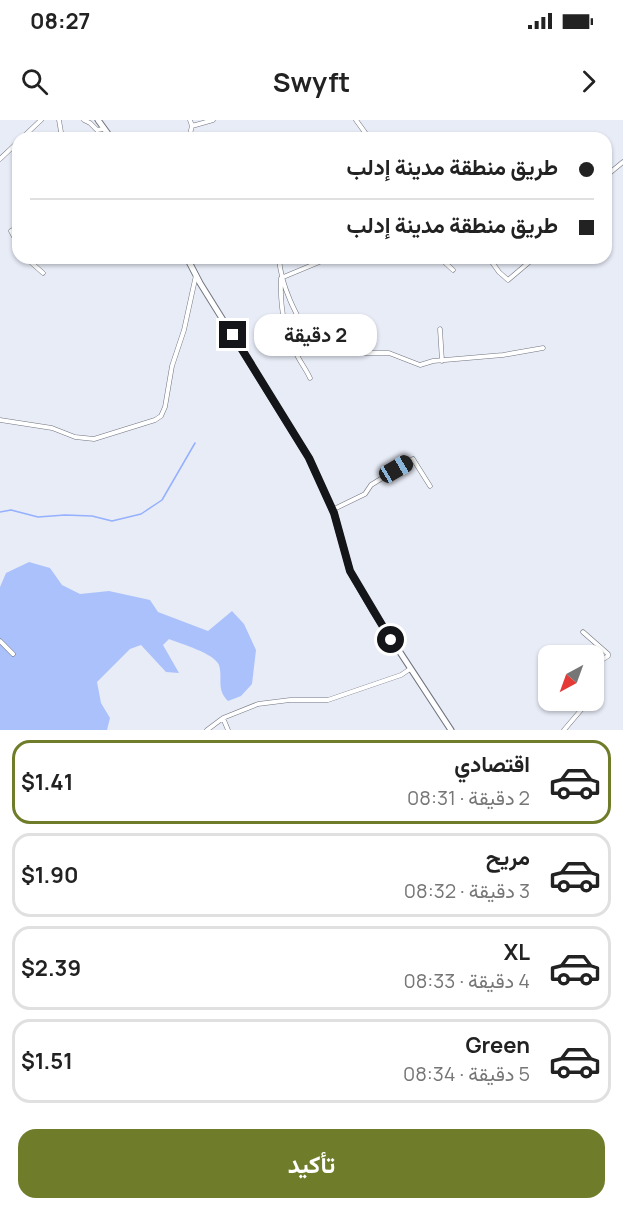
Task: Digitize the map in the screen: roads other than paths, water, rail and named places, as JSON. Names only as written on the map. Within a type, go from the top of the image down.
[{"type":"main road","points":[[98,120],[106,132]]},
{"type":"main road","points":[[190,264],[309,458],[333,510],[350,571],[410,669],[451,730]]},
{"type":"street","points":[[28,132],[41,120]]},
{"type":"street","points":[[84,120],[97,130],[104,129]]},
{"type":"street","points":[[190,120],[190,132]]},
{"type":"street","points":[[192,126],[213,120]]},
{"type":"street","points":[[0,159],[12,148]]},
{"type":"street","points":[[33,264],[44,273]]},
{"type":"street","points":[[280,264],[283,317],[290,341],[310,378]]},
{"type":"street","points":[[281,278],[315,264]]},
{"type":"street","points":[[446,264],[453,270]]},
{"type":"street","points":[[493,264],[508,280],[527,264]]},
{"type":"street","points":[[0,420],[52,428],[75,437],[94,439],[137,427],[161,416],[196,275]]},
{"type":"street","points":[[281,278],[315,348],[389,353],[420,365],[543,348]]},
{"type":"street","points":[[440,329],[442,361]]},
{"type":"street","points":[[333,510],[365,494],[371,485],[413,459],[430,486]]},
{"type":"street","points":[[583,632],[598,645]]},
{"type":"street","points":[[0,641],[13,654]]},
{"type":"street","points":[[207,730],[223,718],[258,704],[290,700],[328,700],[401,675],[410,669]]},
{"type":"street","points":[[564,730],[581,711]]},
{"type":"street","points":[[223,718],[228,730]]},
{"type":"waterway","points":[[0,512],[11,510],[38,517],[92,516],[112,521],[141,514],[162,500],[195,443]]}]
